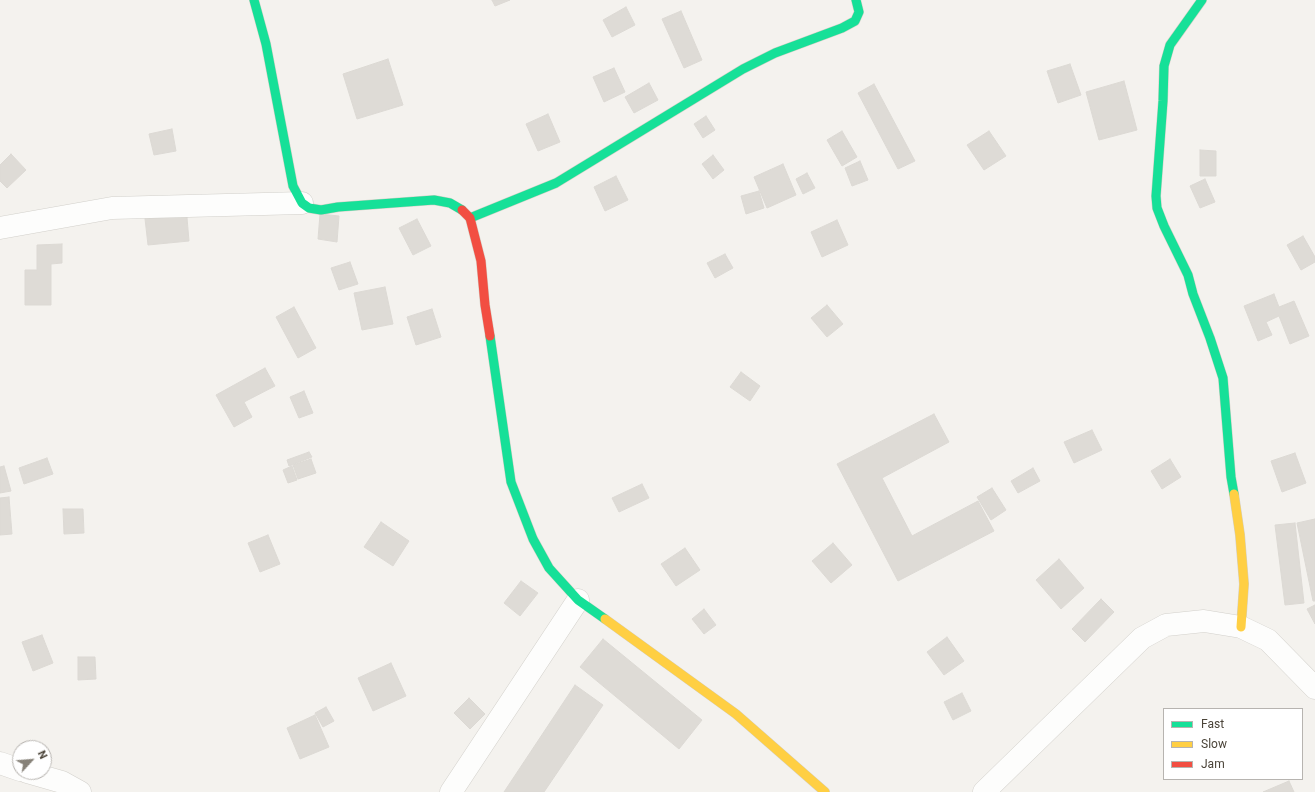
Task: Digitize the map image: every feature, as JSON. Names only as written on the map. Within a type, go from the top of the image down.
[{"type":"street","points":[[254,0],[266,44],[293,186],[302,203],[309,208],[321,210],[434,200],[450,203],[461,209],[470,218],[481,261],[485,305],[511,482],[533,539],[549,568],[578,600],[608,620],[736,714],[825,792]]},
{"type":"street","points":[[470,218],[556,183],[743,69],[775,53],[842,28],[855,21],[859,12],[856,0]]},
{"type":"street","points":[[1202,0],[1170,45],[1164,66],[1156,196],[1157,208],[1164,226],[1188,275],[1193,294],[1210,338],[1222,378],[1231,477],[1240,535],[1243,577],[1241,626]]},
{"type":"street","points":[[0,228],[112,208],[302,203]]},
{"type":"street","points":[[450,792],[578,600]]},
{"type":"street","points":[[984,792],[1142,638],[1166,625],[1204,621],[1241,626],[1268,640],[1315,688]]},
{"type":"street","points":[[0,763],[12,767]]},
{"type":"street","points":[[52,779],[62,782],[80,792]]},
{"type":"building","points":[[492,0],[510,0],[495,6]]},
{"type":"building","points":[[626,7],[635,25],[612,37],[603,20]]},
{"type":"building","points":[[681,11],[702,60],[684,68],[662,19]]},
{"type":"building","points":[[388,59],[403,105],[357,119],[343,74]]},
{"type":"building","points":[[1070,64],[1081,95],[1058,103],[1047,71]]},
{"type":"building","points":[[614,68],[625,92],[604,102],[593,77]]},
{"type":"building","points":[[1124,81],[1137,130],[1099,140],[1086,92]]},
{"type":"building","points":[[649,83],[658,100],[634,113],[625,97]]},
{"type":"building","points":[[874,84],[915,161],[898,169],[858,93]]},
{"type":"building","points":[[548,114],[560,142],[538,151],[526,124]]},
{"type":"building","points":[[706,116],[715,130],[703,138],[694,124]]},
{"type":"building","points":[[172,129],[176,151],[154,155],[149,134]]},
{"type":"building","points":[[842,131],[857,157],[842,166],[827,140]]},
{"type":"building","points":[[989,131],[1006,156],[984,170],[967,145]]},
{"type":"building","points":[[1200,150],[1216,151],[1216,176],[1200,176]]},
{"type":"building","points":[[11,154],[26,170],[7,188],[0,181],[0,165]]},
{"type":"building","points":[[713,155],[724,170],[713,179],[702,164]]},
{"type":"building","points":[[860,161],[868,180],[852,186],[845,168]]},
{"type":"building","points":[[783,164],[796,195],[767,208],[754,177]]},
{"type":"building","points":[[807,173],[815,188],[803,194],[796,179]]},
{"type":"building","points":[[616,176],[628,200],[605,211],[594,187]]},
{"type":"building","points":[[1205,179],[1215,202],[1200,208],[1190,186]]},
{"type":"building","points":[[759,191],[764,208],[746,214],[741,196]]},
{"type":"building","points":[[186,206],[189,241],[148,245],[144,210]]},
{"type":"building","points":[[320,214],[339,216],[337,242],[318,239]]},
{"type":"building","points":[[417,219],[431,246],[413,255],[399,228]]},
{"type":"building","points":[[837,220],[848,245],[822,257],[811,232]]},
{"type":"building","points":[[1303,236],[1315,257],[1315,262],[1301,270],[1287,245]]},
{"type":"building","points":[[62,244],[62,263],[51,264],[51,305],[25,305],[25,270],[37,270],[37,245]]},
{"type":"building","points":[[725,254],[733,268],[715,278],[707,263]]},
{"type":"building","points":[[350,262],[358,284],[339,290],[331,268]]},
{"type":"building","points":[[385,287],[393,324],[362,330],[354,293]]},
{"type":"building","points":[[1274,294],[1279,307],[1294,301],[1309,336],[1290,344],[1279,316],[1266,322],[1272,335],[1258,341],[1244,306]]},
{"type":"building","points":[[827,305],[843,324],[827,337],[811,318]]},
{"type":"building","points":[[294,307],[316,348],[298,358],[276,317]]},
{"type":"building","points":[[432,309],[441,337],[416,345],[407,317]]},
{"type":"building","points":[[265,368],[275,386],[244,402],[252,417],[234,427],[216,395]]},
{"type":"building","points":[[741,372],[760,386],[750,401],[730,387]]},
{"type":"building","points":[[304,391],[313,413],[299,418],[290,397]]},
{"type":"building","points":[[934,414],[949,442],[882,478],[912,536],[978,501],[994,531],[898,581],[837,464]]},
{"type":"building","points":[[1092,430],[1102,450],[1074,463],[1064,442]]},
{"type":"building","points":[[309,452],[312,457],[289,466],[287,460]]},
{"type":"building","points":[[1295,453],[1306,483],[1282,492],[1271,461]]},
{"type":"building","points":[[47,458],[53,474],[24,484],[19,468]]},
{"type":"building","points":[[311,459],[316,473],[298,479],[293,465]]},
{"type":"building","points":[[1170,459],[1181,477],[1162,489],[1151,471]]},
{"type":"building","points":[[4,466],[11,491],[0,493],[0,467]]},
{"type":"building","points":[[292,466],[297,480],[288,483],[283,470]]},
{"type":"building","points":[[1033,468],[1040,481],[1018,493],[1011,481]]},
{"type":"building","points":[[642,484],[649,498],[619,512],[612,498]]},
{"type":"building","points":[[992,488],[1006,510],[991,520],[977,497]]},
{"type":"building","points":[[9,497],[12,534],[0,535],[0,498]]},
{"type":"building","points":[[63,509],[83,509],[84,533],[64,534]]},
{"type":"building","points":[[1315,519],[1315,601],[1313,601],[1297,523]]},
{"type":"building","points":[[381,522],[409,541],[393,566],[364,547]]},
{"type":"building","points":[[1295,523],[1304,603],[1285,605],[1275,525]]},
{"type":"building","points":[[268,535],[280,564],[260,572],[248,543]]},
{"type":"building","points":[[833,543],[852,565],[831,583],[812,561]]},
{"type":"building","points":[[685,548],[700,570],[676,586],[661,564]]},
{"type":"building","points":[[1059,559],[1084,588],[1061,609],[1036,580]]},
{"type":"building","points":[[521,581],[538,593],[520,616],[504,603]]},
{"type":"building","points":[[1101,599],[1114,612],[1085,642],[1072,629]]},
{"type":"building","points":[[1315,605],[1315,624],[1307,609]]},
{"type":"building","points":[[704,609],[716,625],[704,634],[692,619]]},
{"type":"building","points":[[42,635],[53,663],[33,671],[22,642]]},
{"type":"building","points":[[947,637],[964,661],[944,675],[927,652]]},
{"type":"building","points":[[603,639],[702,720],[679,749],[580,667]]},
{"type":"building","points":[[78,657],[95,657],[96,679],[78,680]]},
{"type":"building","points":[[391,663],[406,696],[373,711],[358,678]]},
{"type":"building","points":[[575,685],[603,705],[544,792],[504,792]]},
{"type":"building","points":[[962,693],[971,711],[953,720],[944,702]]},
{"type":"building","points":[[469,698],[485,714],[470,729],[454,713]]},
{"type":"building","points":[[326,707],[334,721],[323,727],[315,713]]},
{"type":"building","points":[[315,715],[329,747],[300,759],[287,728]]},
{"type":"building","points":[[1289,781],[1294,792],[1263,792]]},
{"type":"traffic: fast","points":[[254,0],[266,44],[293,186],[302,203],[309,208],[321,210],[338,207],[434,200],[450,203],[462,210]]},
{"type":"traffic: fast","points":[[470,218],[556,183],[743,69],[775,53],[842,28],[855,21],[859,12],[856,0]]},
{"type":"traffic: fast","points":[[1202,0],[1170,45],[1164,66],[1156,196],[1157,208],[1164,226],[1188,275],[1193,294],[1210,338],[1223,378],[1231,477],[1234,494]]},
{"type":"traffic: fast","points":[[490,336],[511,482],[533,539],[549,568],[578,600],[605,619]]},
{"type":"traffic: slow","points":[[1234,494],[1240,535],[1244,584],[1241,627]]},
{"type":"traffic: slow","points":[[605,619],[736,714],[825,792]]},
{"type":"traffic: jam","points":[[462,210],[470,218],[481,261],[485,305],[490,336]]}]
